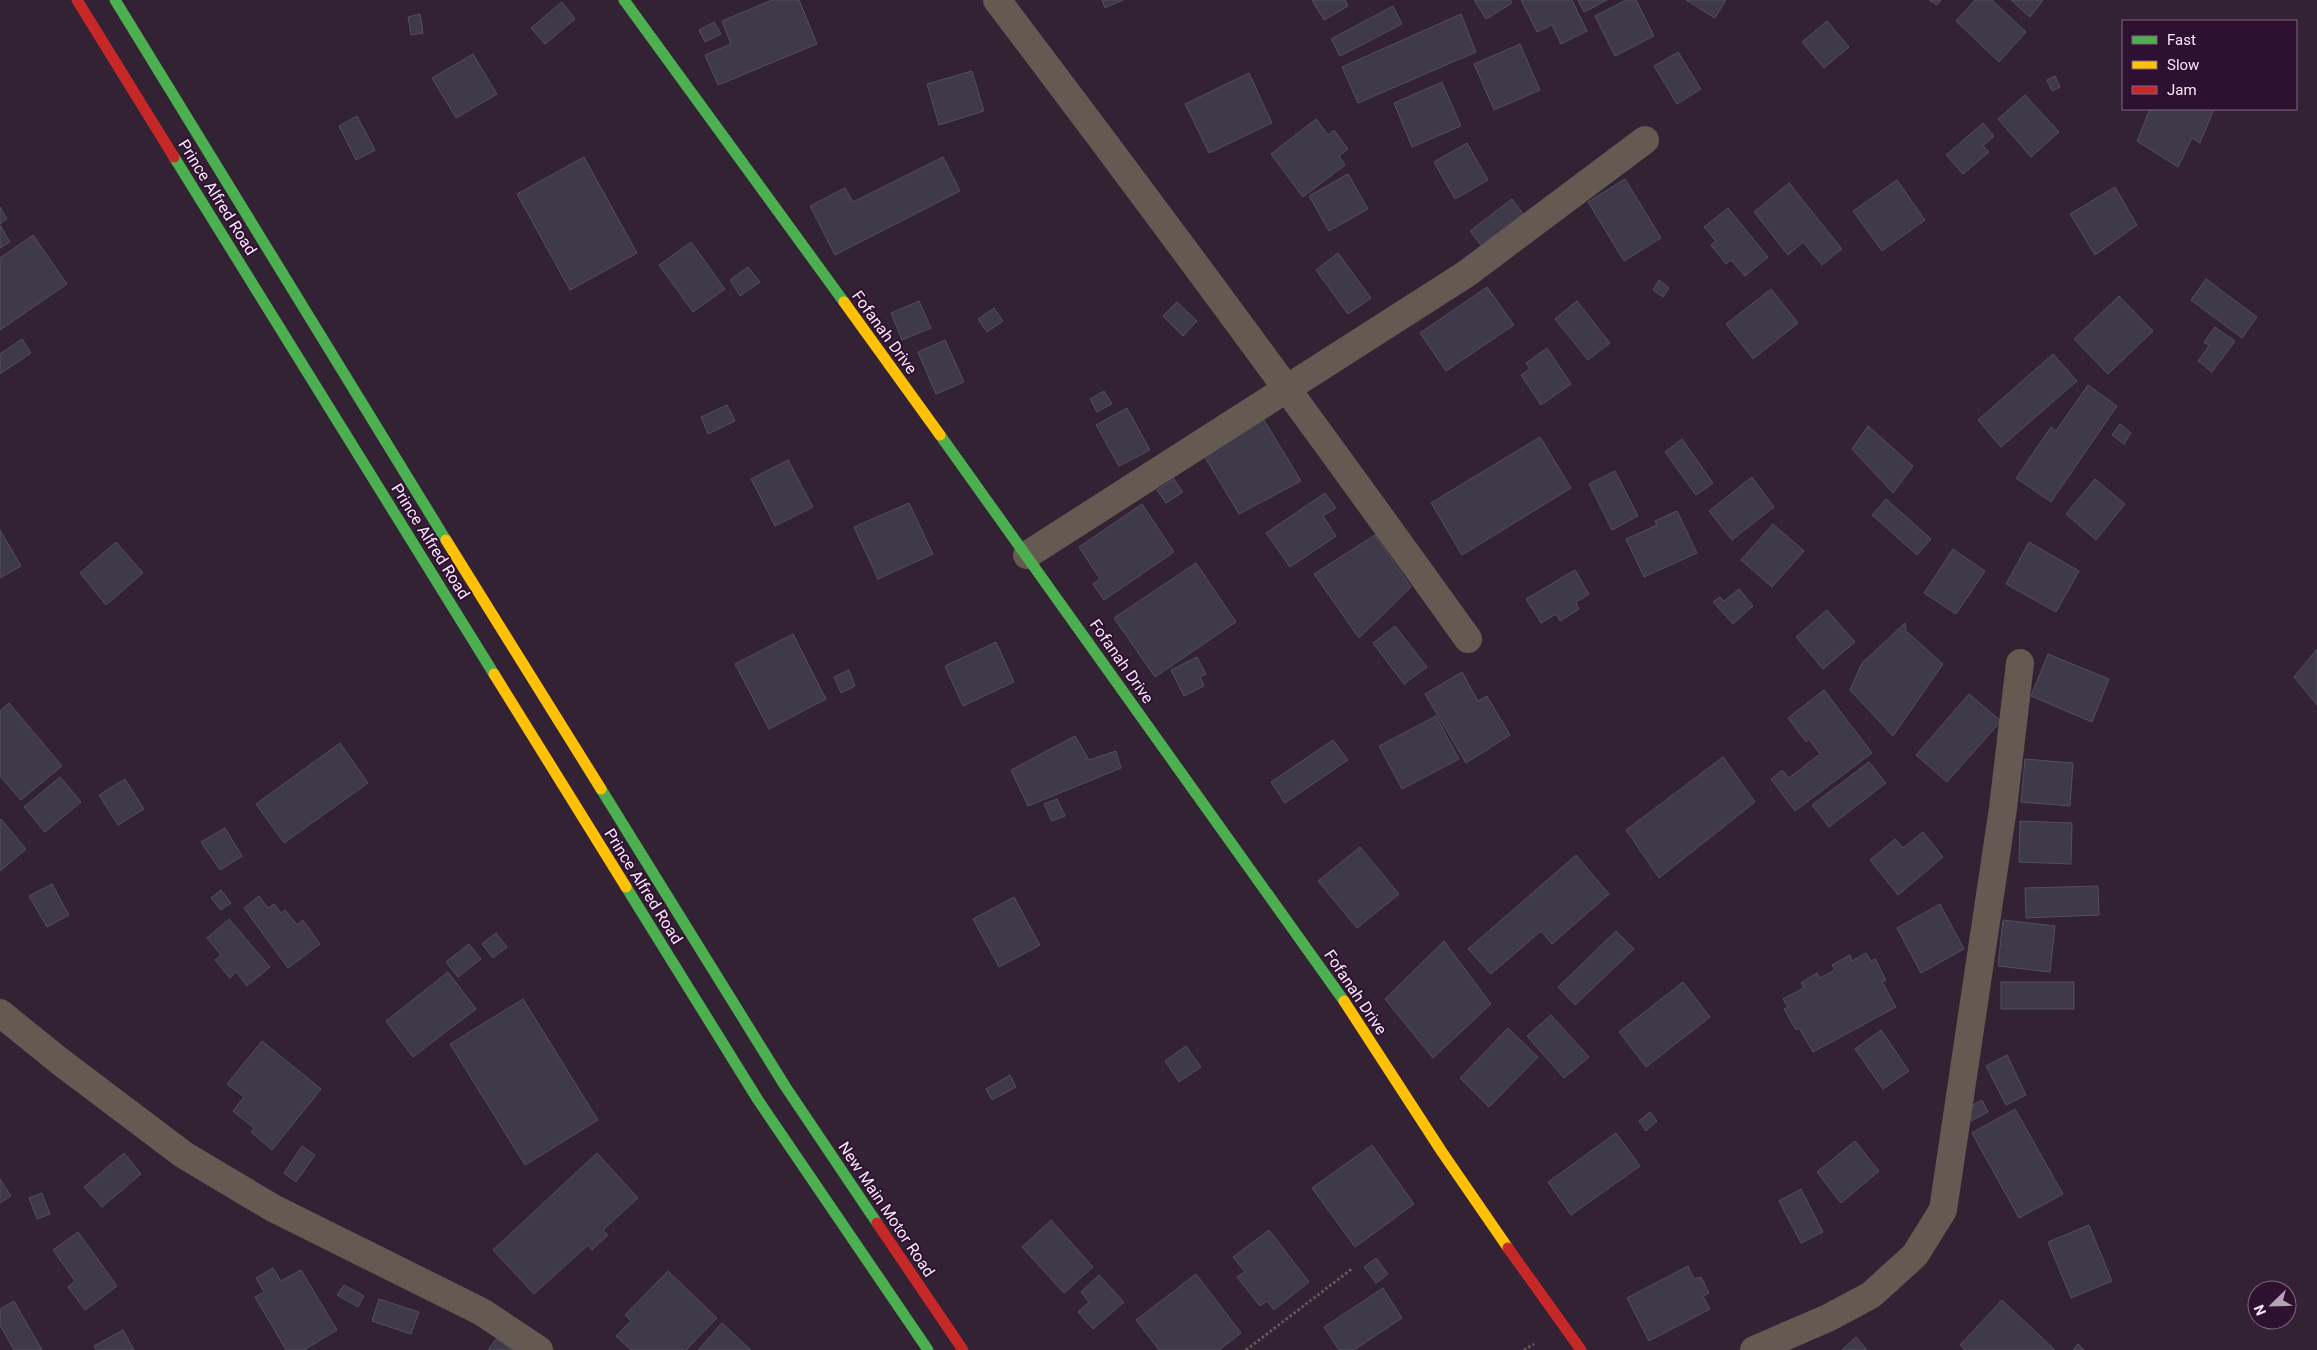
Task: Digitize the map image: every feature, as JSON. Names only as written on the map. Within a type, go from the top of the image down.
[{"type":"main road","name":"Prince Alfred Road","points":[[77,0],[758,1100],[928,1350]]},
{"type":"main road","name":"Prince Alfred Road","points":[[115,0],[287,284],[785,1086]]},
{"type":"main road","name":"Fofanah Drive","points":[[624,0],[1026,555],[1338,992],[1442,1152],[1561,1325],[1581,1350]]},
{"type":"main road","name":"New Main Motor Road","points":[[785,1086],[963,1350]]},
{"type":"street","points":[[997,0],[1139,186],[1288,388],[1468,639]]},
{"type":"street","points":[[1026,555],[1288,388],[1362,338],[1466,274],[1645,140]]},
{"type":"street","points":[[1754,1350],[1828,1318],[1871,1295],[1915,1255],[1943,1210],[2003,808],[2020,663]]},
{"type":"street","points":[[0,1013],[62,1063],[184,1155],[273,1208],[482,1312],[539,1350]]},
{"type":"path","points":[[1246,1350],[1353,1268]]},
{"type":"building","points":[[772,0],[799,0],[817,44],[718,85],[705,55],[731,44],[722,21]]},
{"type":"building","points":[[1102,0],[1123,0],[1105,8]]},
{"type":"building","points":[[1312,0],[1345,0],[1348,6],[1324,20]]},
{"type":"building","points":[[1474,0],[1510,0],[1512,3],[1486,19]]},
{"type":"building","points":[[1521,0],[1572,0],[1587,31],[1561,44],[1552,25],[1537,32]]},
{"type":"building","points":[[1578,0],[1607,0],[1584,12]]},
{"type":"building","points":[[1626,0],[1636,0],[1654,36],[1615,56],[1595,16]]},
{"type":"building","points":[[1686,0],[1726,0],[1715,18]]},
{"type":"building","points":[[1929,0],[1941,0],[1937,5]]},
{"type":"building","points":[[1975,0],[1992,0],[2026,32],[1999,62],[1956,21]]},
{"type":"building","points":[[2011,0],[2043,0],[2030,17]]},
{"type":"building","points":[[562,2],[575,19],[545,44],[531,28]]},
{"type":"building","points":[[1393,6],[1402,24],[1340,56],[1331,39]]},
{"type":"building","points":[[420,14],[423,33],[411,35],[408,17]]},
{"type":"building","points":[[1461,14],[1476,52],[1358,103],[1342,67]]},
{"type":"building","points":[[1827,21],[1849,47],[1824,68],[1802,42]]},
{"type":"building","points":[[714,22],[721,34],[705,42],[699,30]]},
{"type":"building","points":[[1520,44],[1540,90],[1494,110],[1474,64]]},
{"type":"building","points":[[1678,52],[1701,89],[1677,104],[1654,66]]},
{"type":"building","points":[[473,54],[497,94],[456,118],[432,78]]},
{"type":"building","points":[[972,71],[984,111],[939,125],[927,84]]},
{"type":"building","points":[[1249,73],[1272,123],[1209,153],[1185,104]]},
{"type":"building","points":[[2055,76],[2060,87],[2052,91],[2047,80]]},
{"type":"building","points":[[1442,82],[1461,126],[1412,147],[1394,103]]},
{"type":"building","points":[[2025,95],[2059,132],[2031,157],[1998,119]]},
{"type":"building","points":[[2150,110],[2214,110],[2200,143],[2192,138],[2178,167],[2137,141]]},
{"type":"building","points":[[357,116],[375,150],[356,160],[339,126]]},
{"type":"building","points":[[1316,119],[1328,135],[1334,130],[1348,149],[1339,156],[1345,165],[1303,197],[1271,154]]},
{"type":"building","points":[[1983,123],[1994,136],[1983,146],[1989,152],[1963,174],[1946,155]]},
{"type":"building","points":[[1467,143],[1488,180],[1455,199],[1434,162]]},
{"type":"building","points":[[584,157],[637,253],[570,290],[517,194]]},
{"type":"building","points":[[943,157],[960,191],[835,255],[810,206],[845,188],[853,202]]},
{"type":"building","points":[[1348,174],[1368,209],[1329,231],[1309,196]]},
{"type":"building","points":[[1625,179],[1661,238],[1624,261],[1588,202]]},
{"type":"building","points":[[1897,180],[1925,220],[1882,251],[1853,211]]},
{"type":"building","points":[[1789,183],[1842,249],[1822,265],[1803,242],[1788,255],[1754,212]]},
{"type":"building","points":[[2115,187],[2137,225],[2095,255],[2070,214]]},
{"type":"building","points":[[1512,199],[1526,218],[1484,249],[1470,231]]},
{"type":"building","points":[[0,207],[7,219],[0,224]]},
{"type":"building","points":[[1728,208],[1768,257],[1745,276],[1731,260],[1726,264],[1711,245],[1716,241],[1704,227]]},
{"type":"building","points":[[0,225],[10,242],[0,248]]},
{"type":"building","points":[[33,235],[67,284],[0,330],[0,258]]},
{"type":"building","points":[[691,242],[725,289],[693,312],[659,265]]},
{"type":"building","points":[[1338,253],[1371,298],[1348,314],[1316,270]]},
{"type":"building","points":[[748,267],[760,282],[740,296],[730,280]]},
{"type":"building","points":[[2206,279],[2257,317],[2242,338],[2191,300]]},
{"type":"building","points":[[1659,280],[1669,288],[1663,297],[1653,290]]},
{"type":"building","points":[[1487,287],[1514,325],[1446,371],[1420,333]]},
{"type":"building","points":[[1771,289],[1798,323],[1753,359],[1726,324]]},
{"type":"building","points":[[2119,296],[2153,331],[2108,374],[2074,339]]},
{"type":"building","points":[[919,301],[931,328],[902,340],[891,313]]},
{"type":"building","points":[[1577,301],[1610,343],[1588,360],[1555,319]]},
{"type":"building","points":[[1177,302],[1197,321],[1183,336],[1163,316]]},
{"type":"building","points":[[994,308],[1003,321],[987,332],[978,319]]},
{"type":"building","points":[[2215,327],[2235,341],[2212,372],[2198,361],[2209,346],[2204,342]]},
{"type":"building","points":[[22,339],[31,353],[0,374],[0,354]]},
{"type":"building","points":[[945,340],[964,382],[936,394],[918,352]]},
{"type":"building","points":[[1547,348],[1571,384],[1541,405],[1521,375],[1530,369],[1526,363]]},
{"type":"building","points":[[2053,354],[2077,381],[2001,447],[1978,420]]},
{"type":"building","points":[[2088,385],[2117,406],[2051,502],[2016,478],[2051,427],[2056,431]]},
{"type":"building","points":[[1104,391],[1112,404],[1097,412],[1090,399]]},
{"type":"building","points":[[727,405],[735,421],[708,434],[701,417]]},
{"type":"building","points":[[1127,408],[1150,450],[1119,466],[1096,425]]},
{"type":"building","points":[[1261,415],[1301,481],[1239,514],[1203,454]]},
{"type":"building","points":[[2120,424],[2131,433],[2124,444],[2112,435]]},
{"type":"building","points":[[1868,426],[1913,466],[1893,493],[1852,449]]},
{"type":"building","points":[[1540,437],[1571,488],[1462,555],[1431,503]]},
{"type":"building","points":[[1682,439],[1713,483],[1696,495],[1665,452]]},
{"type":"building","points":[[788,460],[813,507],[775,526],[751,479]]},
{"type":"building","points":[[1615,471],[1638,516],[1612,530],[1589,484]]},
{"type":"building","points":[[1752,477],[1774,507],[1732,540],[1709,511]]},
{"type":"building","points":[[1174,479],[1183,492],[1166,503],[1157,490]]},
{"type":"building","points":[[2095,479],[2125,504],[2096,540],[2066,514]]},
{"type":"building","points":[[1325,493],[1336,508],[1323,516],[1336,536],[1290,567],[1266,533]]},
{"type":"building","points":[[1886,499],[1931,539],[1917,555],[1872,515]]},
{"type":"building","points":[[909,503],[933,554],[878,579],[854,527]]},
{"type":"building","points":[[1142,504],[1174,552],[1104,600],[1093,584],[1100,579],[1079,547]]},
{"type":"building","points":[[1677,511],[1697,553],[1644,577],[1626,539],[1657,525],[1655,521]]},
{"type":"building","points":[[1773,524],[1804,551],[1772,587],[1741,560]]},
{"type":"building","points":[[0,530],[21,566],[0,578]]},
{"type":"building","points":[[1375,535],[1411,587],[1359,638],[1314,574]]},
{"type":"building","points":[[116,542],[143,573],[106,605],[80,573]]},
{"type":"building","points":[[2029,542],[2079,571],[2056,612],[2006,584]]},
{"type":"building","points":[[1953,549],[1985,571],[1956,614],[1924,593]]},
{"type":"building","points":[[1196,563],[1236,622],[1155,677],[1114,618]]},
{"type":"building","points":[[1575,570],[1589,594],[1576,602],[1579,609],[1560,621],[1556,614],[1541,623],[1526,599]]},
{"type":"building","points":[[1739,589],[1753,606],[1733,624],[1713,602],[1720,597],[1724,601]]},
{"type":"building","points":[[1827,610],[1855,642],[1823,669],[1796,637]]},
{"type":"building","points":[[1905,623],[1906,631],[1943,664],[1893,736],[1850,690],[1862,663]]},
{"type":"building","points":[[1395,626],[1427,667],[1404,684],[1373,643]]},
{"type":"building","points":[[793,634],[826,699],[769,729],[735,664]]},
{"type":"building","points":[[996,642],[1014,682],[963,706],[945,666]]},
{"type":"building","points":[[2317,649],[2317,705],[2294,677]]},
{"type":"building","points":[[2048,654],[2109,679],[2092,722],[2031,696]]},
{"type":"building","points":[[1197,657],[1206,674],[1200,677],[1204,686],[1184,696],[1171,670]]},
{"type":"building","points":[[849,670],[855,686],[841,693],[834,677]]},
{"type":"building","points":[[1462,672],[1478,701],[1487,696],[1510,735],[1466,763],[1425,694]]},
{"type":"building","points":[[1824,690],[1872,753],[1795,811],[1771,779],[1782,770],[1789,778],[1820,754],[1809,739],[1806,742],[1788,718]]},
{"type":"building","points":[[1969,694],[2001,721],[1947,782],[1916,755]]},
{"type":"building","points":[[9,703],[62,766],[21,800],[0,776],[0,711]]},
{"type":"building","points":[[1436,716],[1459,759],[1402,789],[1379,746]]},
{"type":"building","points":[[1075,736],[1089,760],[1116,751],[1121,768],[1028,806],[1011,770]]},
{"type":"building","points":[[1333,740],[1348,760],[1285,803],[1271,782]]},
{"type":"building","points":[[340,743],[368,783],[284,843],[256,804]]},
{"type":"building","points":[[1723,757],[1755,802],[1659,878],[1626,830]]},
{"type":"building","points":[[2025,759],[2073,763],[2070,806],[2021,802]]},
{"type":"building","points":[[1869,762],[1886,783],[1829,827],[1812,805]]},
{"type":"building","points":[[60,777],[81,802],[45,832],[24,807]]},
{"type":"building","points":[[125,779],[144,809],[118,825],[99,795]]},
{"type":"building","points":[[1057,799],[1065,816],[1052,821],[1044,804]]},
{"type":"building","points":[[0,820],[26,849],[0,871]]},
{"type":"building","points":[[2020,821],[2072,823],[2071,864],[2019,862]]},
{"type":"building","points":[[225,828],[242,856],[220,870],[201,842]]},
{"type":"building","points":[[1923,832],[1943,857],[1898,895],[1870,860],[1895,839],[1903,848]]},
{"type":"building","points":[[1360,847],[1399,894],[1357,928],[1318,881]]},
{"type":"building","points":[[1576,855],[1609,894],[1552,944],[1541,931],[1491,974],[1468,949]]},
{"type":"building","points":[[52,884],[69,915],[47,927],[29,896]]},
{"type":"building","points":[[2098,886],[2099,915],[2026,918],[2025,888]]},
{"type":"building","points":[[221,890],[231,903],[221,910],[211,898]]},
{"type":"building","points":[[259,896],[268,908],[274,904],[281,913],[285,910],[297,925],[303,920],[320,944],[288,968],[244,908]]},
{"type":"building","points":[[1014,897],[1040,945],[999,967],[973,919]]},
{"type":"building","points":[[1940,904],[1964,949],[1921,973],[1897,928]]},
{"type":"building","points":[[229,919],[270,967],[247,986],[236,972],[230,978],[215,960],[221,955],[207,938]]},
{"type":"building","points":[[2003,920],[2055,926],[2050,972],[1998,966]]},
{"type":"building","points":[[1616,931],[1634,949],[1575,1005],[1558,987]]},
{"type":"building","points":[[496,933],[507,947],[493,958],[482,944]]},
{"type":"building","points":[[1444,941],[1491,1004],[1433,1058],[1385,999]]},
{"type":"building","points":[[469,944],[481,959],[458,977],[446,962]]},
{"type":"building","points":[[1866,953],[1871,961],[1875,959],[1886,980],[1882,982],[1896,1007],[1813,1052],[1799,1028],[1796,1030],[1784,1009],[1788,1007],[1783,999],[1804,988],[1801,983],[1817,973],[1820,978],[1835,970],[1832,965],[1850,955],[1852,961]]},
{"type":"building","points":[[448,972],[476,1009],[413,1057],[386,1021]]},
{"type":"building","points":[[1683,982],[1710,1017],[1646,1067],[1619,1032]]},
{"type":"building","points":[[2001,982],[2074,982],[2074,1009],[2001,1009]]},
{"type":"building","points":[[523,999],[598,1120],[525,1165],[450,1044]]},
{"type":"building","points":[[1551,1015],[1589,1057],[1564,1078],[1527,1036]]},
{"type":"building","points":[[1508,1028],[1538,1057],[1489,1107],[1460,1078]]},
{"type":"building","points":[[1881,1030],[1909,1071],[1883,1089],[1855,1049]]},
{"type":"building","points":[[262,1041],[321,1089],[272,1150],[251,1132],[254,1128],[233,1111],[244,1097],[227,1084]]},
{"type":"building","points":[[1186,1046],[1201,1067],[1179,1082],[1165,1061]]},
{"type":"building","points":[[2007,1055],[2026,1095],[2006,1105],[1986,1066]]},
{"type":"building","points":[[1010,1075],[1016,1087],[992,1100],[986,1089]]},
{"type":"building","points":[[1982,1100],[1988,1112],[1971,1121],[1965,1109]]},
{"type":"building","points":[[2015,1109],[2063,1194],[2019,1218],[1972,1133]]},
{"type":"building","points":[[1650,1112],[1657,1121],[1646,1131],[1639,1121]]},
{"type":"building","points":[[1616,1133],[1640,1166],[1571,1215],[1548,1182]]},
{"type":"building","points":[[1855,1141],[1879,1171],[1841,1203],[1817,1172]]},
{"type":"building","points":[[1372,1145],[1414,1204],[1355,1247],[1312,1188]]},
{"type":"building","points":[[302,1146],[315,1155],[296,1182],[284,1173]]},
{"type":"building","points":[[124,1153],[141,1174],[102,1207],[84,1187]]},
{"type":"building","points":[[597,1153],[638,1198],[603,1230],[608,1235],[592,1250],[588,1245],[534,1294],[493,1250]]},
{"type":"building","points":[[0,1179],[11,1196],[0,1203]]},
{"type":"building","points":[[1801,1189],[1823,1232],[1801,1243],[1779,1201]]},
{"type":"building","points":[[42,1193],[50,1214],[37,1219],[29,1198]]},
{"type":"building","points":[[1051,1220],[1093,1267],[1064,1293],[1022,1247]]},
{"type":"building","points":[[2089,1225],[2112,1281],[2071,1298],[2048,1242]]},
{"type":"building","points":[[1269,1230],[1309,1282],[1274,1310],[1267,1301],[1260,1306],[1237,1277],[1245,1272],[1233,1257]]},
{"type":"building","points":[[78,1232],[117,1286],[85,1310],[68,1287],[75,1281],[53,1250]]},
{"type":"building","points":[[1376,1258],[1388,1274],[1376,1283],[1364,1267]]},
{"type":"building","points":[[1688,1266],[1694,1279],[1701,1277],[1709,1293],[1703,1296],[1710,1309],[1649,1341],[1627,1298]]},
{"type":"building","points":[[273,1268],[281,1281],[301,1270],[337,1330],[304,1350],[286,1350],[255,1297],[264,1292],[256,1278]]},
{"type":"building","points":[[668,1271],[717,1318],[686,1350],[631,1350],[616,1336],[631,1321],[625,1315]]},
{"type":"building","points":[[1196,1274],[1241,1333],[1219,1350],[1159,1350],[1136,1320]]},
{"type":"building","points":[[1099,1275],[1124,1302],[1093,1329],[1078,1312],[1089,1302],[1081,1292]]},
{"type":"building","points":[[344,1285],[364,1296],[358,1307],[337,1295]]},
{"type":"building","points":[[1383,1288],[1402,1318],[1354,1350],[1339,1350],[1324,1327]]},
{"type":"building","points":[[379,1299],[419,1312],[411,1334],[372,1321]]},
{"type":"building","points":[[2002,1300],[2055,1350],[1965,1350],[1960,1345]]},
{"type":"building","points":[[14,1301],[42,1350],[14,1350],[0,1325],[0,1309]]},
{"type":"building","points":[[722,1323],[751,1350],[698,1350]]},
{"type":"building","points":[[123,1330],[134,1350],[96,1350],[94,1346]]},
{"type":"building","points":[[1856,1337],[1867,1350],[1842,1350]]},
{"type":"building","points":[[496,1339],[513,1350],[488,1350]]},
{"type":"building","points":[[2078,1344],[2084,1350],[2073,1350]]},
{"type":"traffic: fast","points":[[115,0],[446,540]]},
{"type":"traffic: fast","points":[[624,0],[844,302]]},
{"type":"traffic: fast","points":[[174,157],[494,674]]},
{"type":"traffic: fast","points":[[940,435],[1344,1001]]},
{"type":"traffic: fast","points":[[601,789],[785,1086],[877,1223]]},
{"type":"traffic: fast","points":[[626,887],[758,1100],[928,1350]]},
{"type":"traffic: slow","points":[[844,302],[940,435]]},
{"type":"traffic: slow","points":[[446,540],[601,789]]},
{"type":"traffic: slow","points":[[494,674],[626,887]]},
{"type":"traffic: slow","points":[[1344,1001],[1442,1152],[1508,1248]]},
{"type":"traffic: jam","points":[[77,0],[174,157]]},
{"type":"traffic: jam","points":[[877,1223],[963,1350]]},
{"type":"traffic: jam","points":[[1508,1248],[1581,1350]]}]
